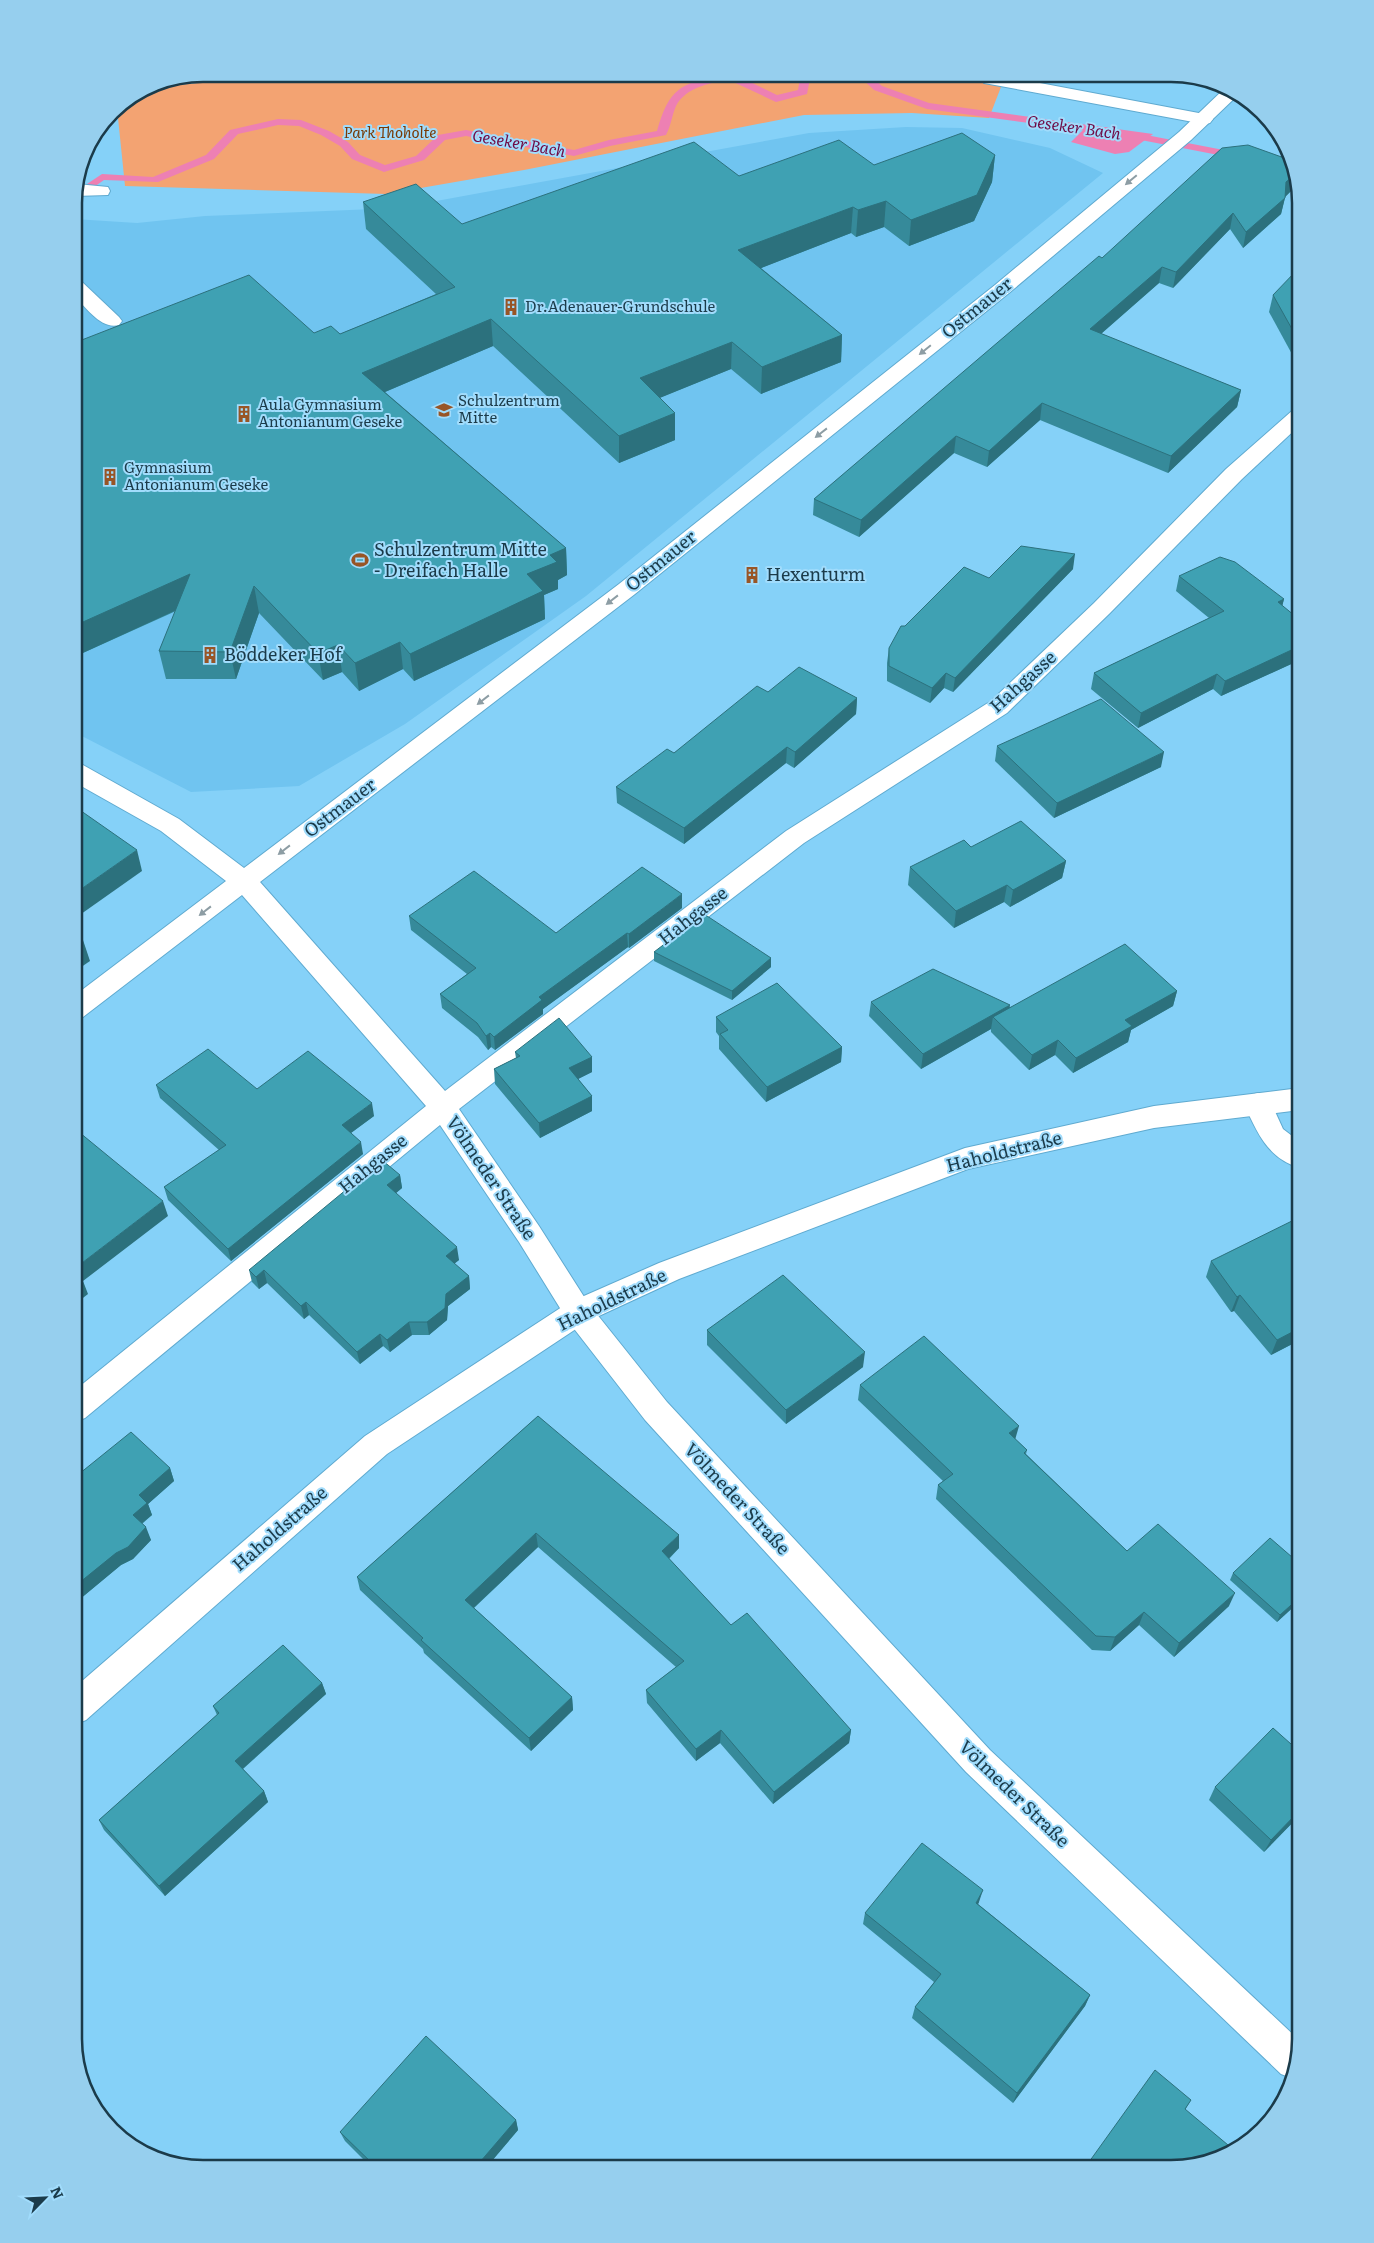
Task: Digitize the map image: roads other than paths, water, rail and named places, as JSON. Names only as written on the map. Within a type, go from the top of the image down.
[{"type":"street","points":[[1011,83],[1204,119]]},
{"type":"street","name":"Ostmauer","points":[[83,1003],[627,589],[995,295],[1204,119],[1227,97]]},
{"type":"street","points":[[84,190],[101,191]]},
{"type":"street","points":[[83,293],[112,320]]},
{"type":"street","name":"Hahgasse","points":[[83,1402],[443,1107],[795,837],[999,707],[1102,608],[1234,474],[1292,421]]},
{"type":"street","name":"Völmeder Straße","points":[[83,776],[170,825],[244,881],[443,1107],[529,1234],[578,1312],[656,1412],[978,1761],[1290,2057]]},
{"type":"street","name":"Haholdstraße","points":[[83,1700],[376,1445],[578,1312],[670,1271],[965,1159],[1154,1117],[1292,1100]]},
{"type":"street","points":[[1258,1104],[1273,1136],[1292,1151]]},
{"type":"waterway","name":"Geseker Bach","points":[[84,191],[102,177],[154,180],[210,157],[234,132],[278,122],[301,123],[325,133],[344,144],[356,157],[384,169],[420,158],[442,137],[466,133],[574,153],[609,143],[662,133],[666,117],[677,97],[691,86],[701,83]]},
{"type":"waterway","name":"Geseker Bach","points":[[744,83],[776,99],[803,92],[804,83]]},
{"type":"waterway","name":"Geseker Bach","points":[[872,83],[878,88],[927,106],[1110,131],[1239,156]]},
{"type":"place","name":"Dr.Adenauer-Grundschule","points":[[511,307]]},
{"type":"place","name":"Schulzentrum Mitte","points":[[444,410]]},
{"type":"place","name":"Aula Gymnasium Antonianum Geseke","points":[[244,414]]},
{"type":"place","name":"Gymnasium Antonianum Geseke","points":[[110,477]]},
{"type":"place","name":"Schulzentrum Mitte - Dreifach Halle","points":[[360,560]]},
{"type":"place","name":"Hexenturm","points":[[752,575]]},
{"type":"place","name":"Böddeker Hof","points":[[210,655]]},
{"type":"park label","name":"Park Thoholte","points":[[390,133]]}]
